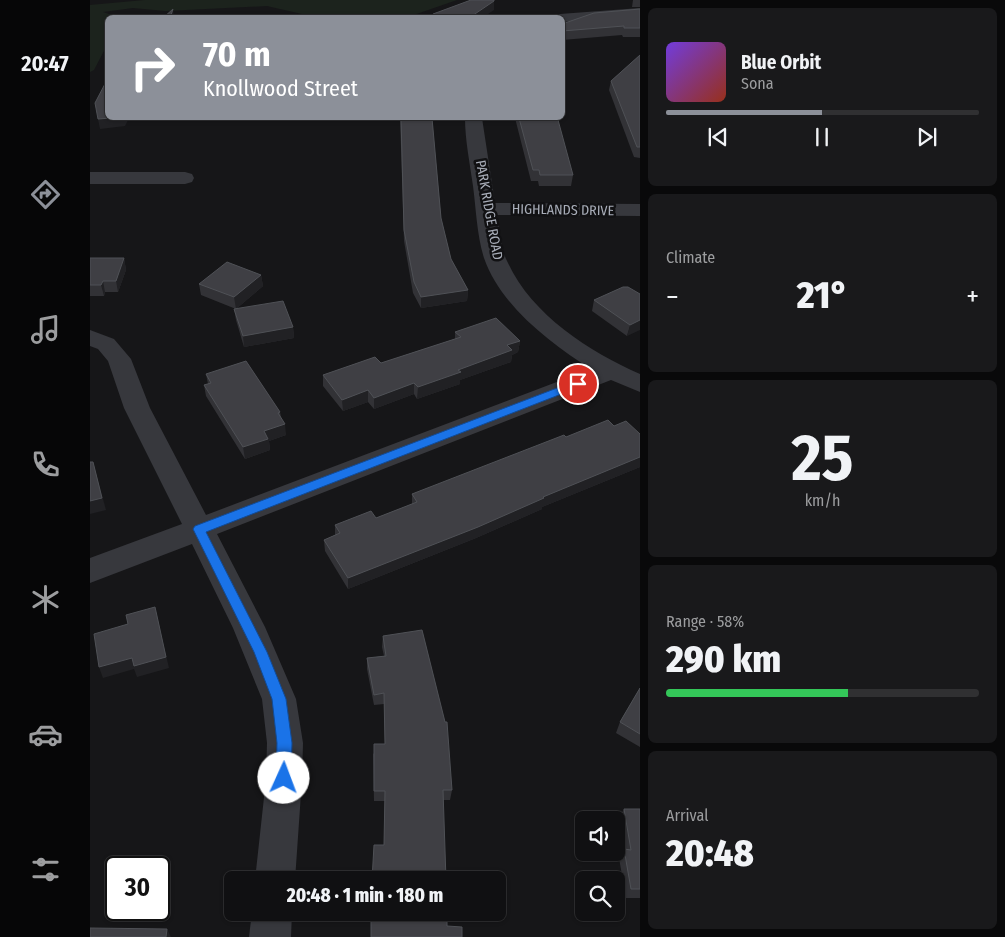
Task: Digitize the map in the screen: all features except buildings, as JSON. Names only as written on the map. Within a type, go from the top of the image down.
[{"type":"street","points":[[565,18],[640,12]]},
{"type":"street","name":"PARK RIDGE ROAD","points":[[473,120],[493,253],[497,264],[515,292],[543,321],[577,349],[611,371],[640,384]]},
{"type":"street","points":[[90,178],[185,178]]},
{"type":"street","name":"HIGHLANDS DRIVE","points":[[486,209],[640,210]]},
{"type":"street","points":[[90,337],[106,344],[119,358],[137,408],[252,634],[279,699],[283,722],[284,761],[276,871]]},
{"type":"street","points":[[90,570],[611,371]]},
{"type":"street","points":[[270,937],[271,921]]},
{"type":"shaded area","points":[[145,0],[457,0],[414,15],[306,15],[267,6],[166,11],[133,8],[103,12],[112,15],[105,15],[105,49],[94,70],[90,72],[90,5]]},
{"type":"route","points":[[284,778],[285,743],[279,699],[249,627],[199,529],[578,384]]}]
